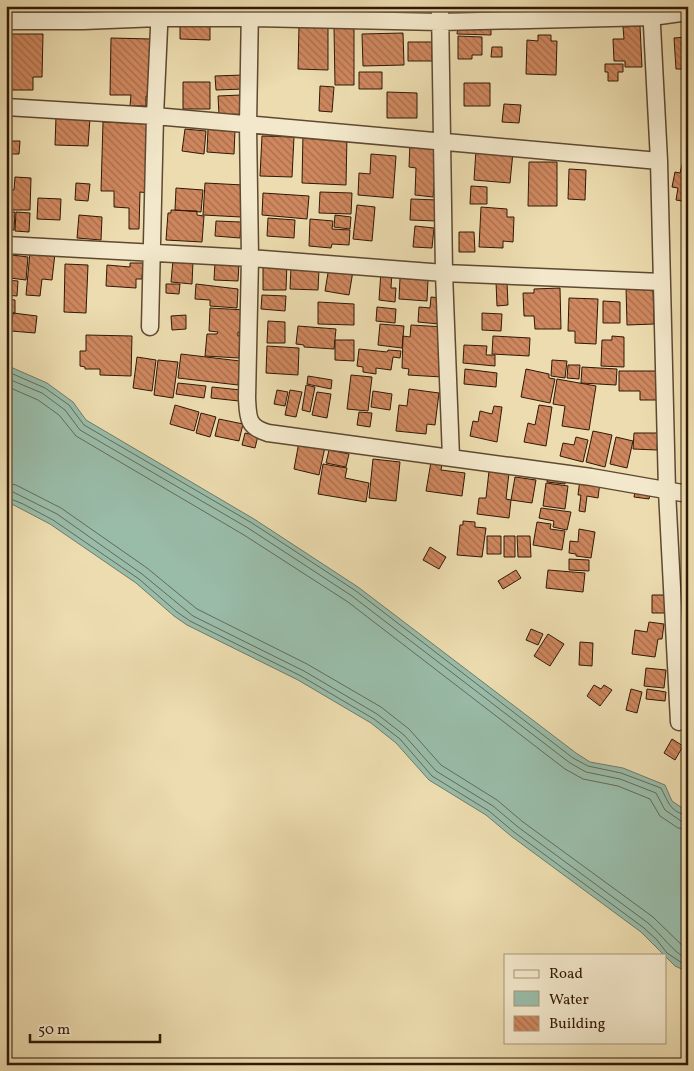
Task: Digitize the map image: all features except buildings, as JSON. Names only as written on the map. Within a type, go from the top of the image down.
[{"type":"street","points":[[6,20],[83,21],[159,12],[440,14],[688,12]]},
{"type":"street","points":[[150,327],[159,12]]},
{"type":"street","points":[[250,12],[248,125],[250,258],[247,398],[249,419],[255,427],[268,433],[591,477],[688,494]]},
{"type":"street","points":[[652,12],[659,161],[667,491],[680,722]]},
{"type":"street","points":[[440,14],[444,273],[452,458]]},
{"type":"street","points":[[6,107],[155,116],[659,161]]},
{"type":"street","points":[[6,245],[250,258],[444,273],[662,282]]},
{"type":"green space","points":[[6,6],[153,6],[152,10],[6,8]]},
{"type":"water","points":[[6,365],[47,383],[73,402],[86,420],[254,519],[358,587],[590,762],[623,768],[665,785],[672,801],[688,812],[688,972],[675,966],[666,957],[666,954],[663,954],[641,932],[511,836],[486,815],[429,780],[396,743],[371,723],[298,680],[187,625],[136,583],[50,524],[6,501]]}]
